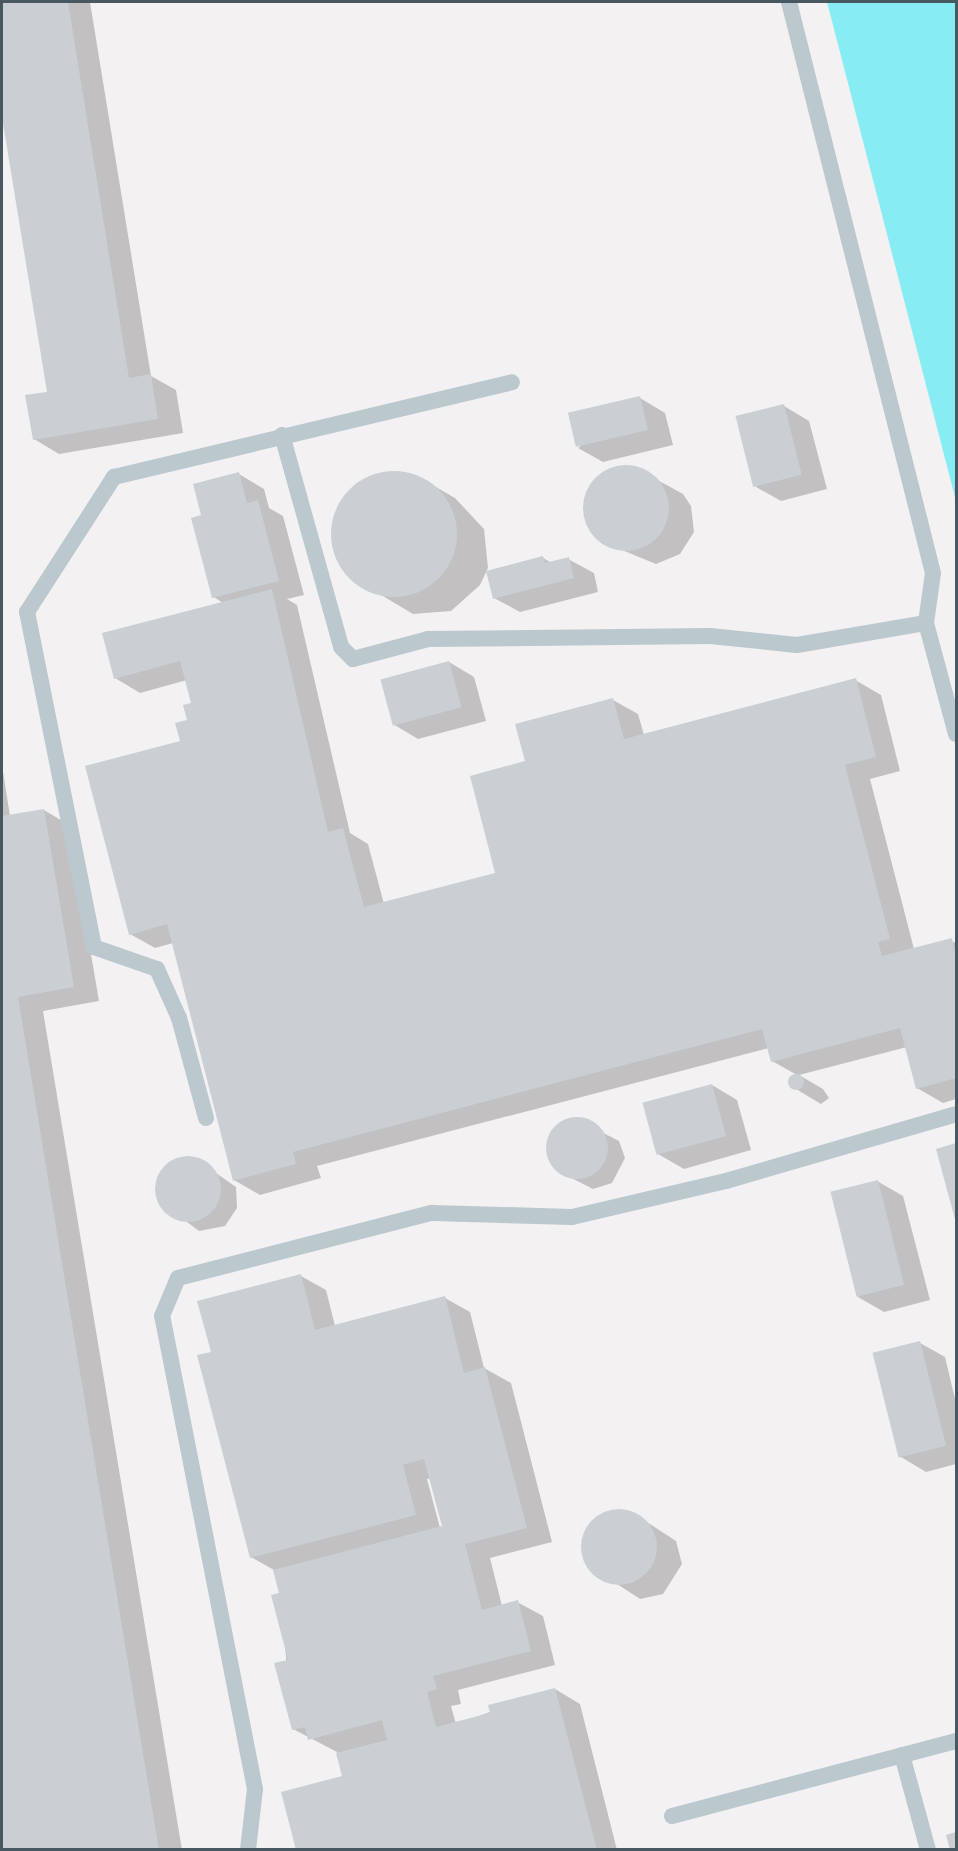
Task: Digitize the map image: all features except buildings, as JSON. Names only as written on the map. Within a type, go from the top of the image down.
[{"type":"lane","points":[[789,2],[933,573],[926,623],[957,734]]},
{"type":"lane","points":[[206,1118],[179,1018],[157,969],[94,947],[27,612],[114,477],[282,435],[512,382]]},
{"type":"lane","points":[[282,435],[341,647],[353,659],[428,639],[711,636],[797,645],[926,623]]},
{"type":"lane","points":[[248,1850],[255,1789],[162,1316],[178,1278],[432,1213],[572,1217],[726,1181],[957,1114]]},
{"type":"lane","points":[[672,1816],[957,1741]]},
{"type":"lane","points":[[902,1755],[928,1850]]},
{"type":"water","points":[[827,2],[956,2],[956,501]]}]
